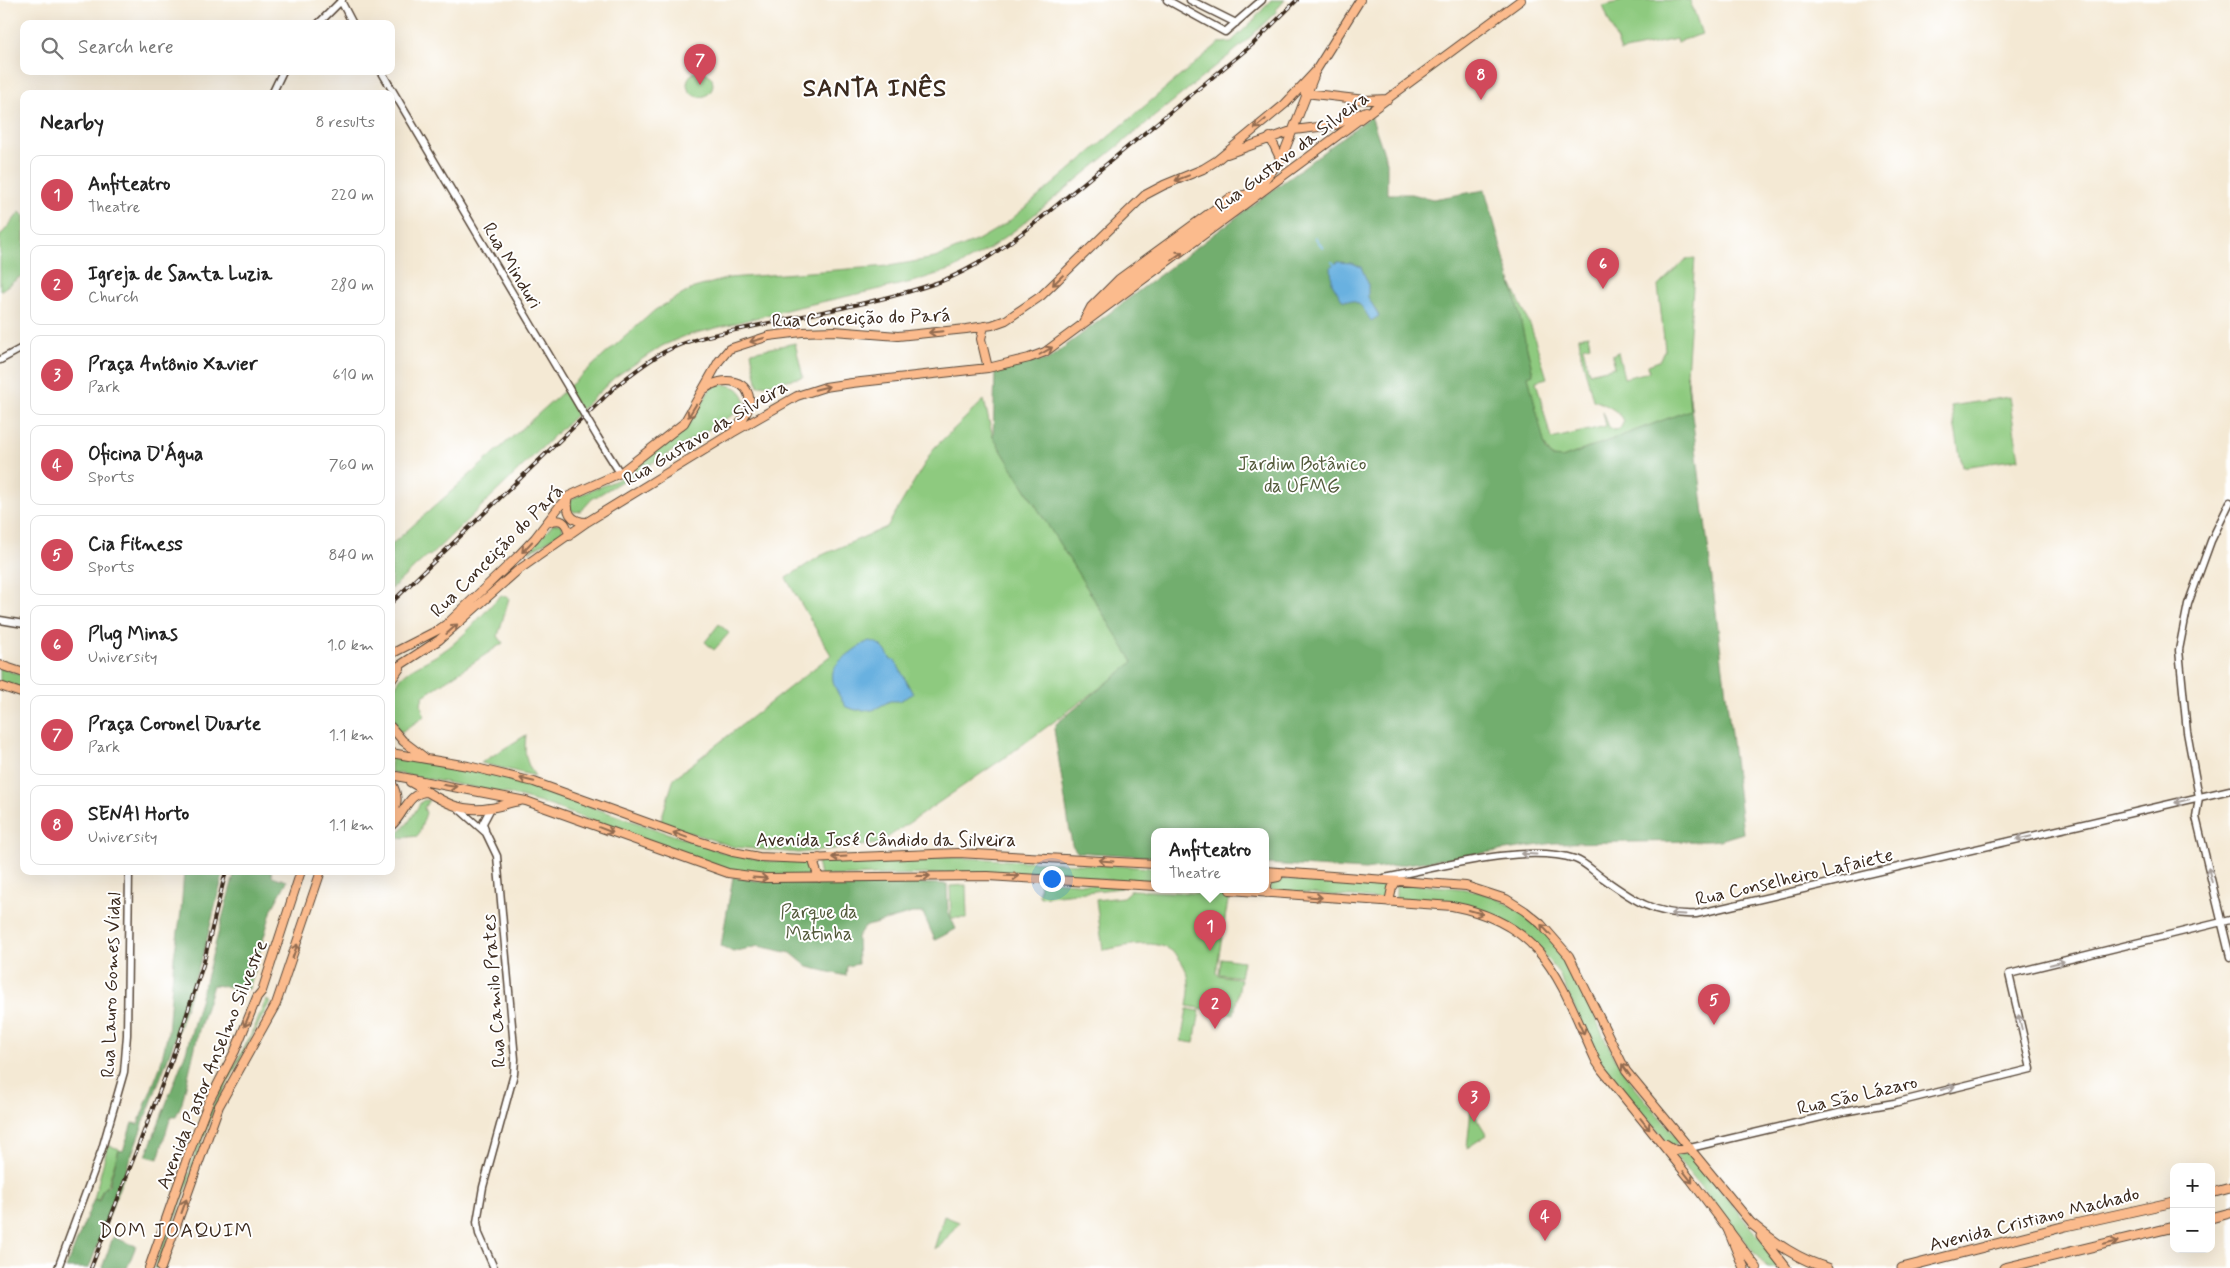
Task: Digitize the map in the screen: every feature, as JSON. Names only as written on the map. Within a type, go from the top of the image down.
[{"type":"highway","points":[[2215,1192],[2230,1188]]},
{"type":"highway","name":"Avenida Cristiano Machado","points":[[1902,1268],[2066,1226],[2170,1203]]},
{"type":"highway","points":[[2215,1217],[2230,1213]]},
{"type":"highway","points":[[1752,1224],[1786,1268]]},
{"type":"highway","points":[[1752,1224],[1791,1253],[1808,1262],[1828,1268]]},
{"type":"highway","points":[[1728,1229],[1744,1268]]},
{"type":"highway","points":[[2004,1268],[2170,1229]]},
{"type":"main road","name":"Rua Conceição do Pará","points":[[395,652],[448,623],[517,557],[547,523],[556,508],[570,496],[620,473],[684,423],[719,361],[729,349],[769,336],[802,332],[834,331],[898,336],[984,326],[1006,320],[1030,305],[1151,191],[1203,169],[1224,154],[1296,93],[1315,72],[1360,0]]},
{"type":"main road","name":"Rua Gustavo da Silveira","points":[[395,668],[439,640],[517,571],[587,522],[732,433],[797,396],[825,387],[988,368],[1040,354],[1080,328],[1521,0]]},
{"type":"main road","name":"Rua Gustavo da Silveira","points":[[1080,328],[1118,290],[1262,183],[1282,160],[1315,72]]},
{"type":"main road","points":[[1315,72],[1317,86],[1322,93]]},
{"type":"main road","points":[[1296,93],[1322,93],[1365,100],[1390,98]]},
{"type":"main road","points":[[1224,154],[1245,149],[1270,137],[1294,130],[1335,125],[1390,98]]},
{"type":"main road","points":[[1270,137],[1282,160]]},
{"type":"main road","points":[[984,326],[981,339],[988,368]]},
{"type":"main road","points":[[703,390],[709,385],[729,379],[735,381],[745,390],[748,396],[748,409],[732,433]]},
{"type":"main road","points":[[570,496],[567,508],[570,516],[581,522],[587,522]]},
{"type":"main road","points":[[547,523],[559,519],[565,521],[568,526],[569,536]]},
{"type":"main road","points":[[395,676],[405,662]]},
{"type":"main road","points":[[0,665],[20,672]]},
{"type":"main road","points":[[0,686],[20,693]]},
{"type":"main road","points":[[395,732],[412,749],[428,760]]},
{"type":"main road","name":"Avenida José Cândido da Silveira","points":[[395,754],[468,766],[534,782],[733,852],[759,857],[807,859],[958,854],[1151,864]]},
{"type":"main road","name":"Avenida José Cândido da Silveira","points":[[395,776],[526,801],[728,873],[765,878],[988,876],[1151,886]]},
{"type":"main road","points":[[402,777],[459,809],[491,808],[512,802],[526,801]]},
{"type":"main road","points":[[395,792],[397,797],[395,810]]},
{"type":"main road","points":[[395,821],[413,796],[421,792],[428,792]]},
{"type":"main road","points":[[819,878],[814,864],[820,858]]},
{"type":"main road","points":[[807,859],[812,872],[807,878]]},
{"type":"main road","points":[[1269,871],[1396,882],[1441,883],[1473,888],[1506,899],[1541,924],[1569,956],[1626,1071],[1752,1224]]},
{"type":"main road","name":"Avenida Pastor Anselmo Silvestre","points":[[149,1268],[188,1153],[209,1101],[235,1051],[257,997],[262,991],[300,875]]},
{"type":"main road","name":"Avenida Pastor Anselmo Silvestre","points":[[161,1268],[219,1106],[276,1004],[320,875]]},
{"type":"main road","points":[[1269,881],[1270,877],[1294,878],[1302,875]]},
{"type":"main road","points":[[1389,902],[1392,888],[1396,882]]},
{"type":"main road","points":[[1266,893],[1452,906],[1474,910],[1496,918],[1531,942],[1559,979],[1596,1060],[1757,1268]]},
{"type":"main road","points":[[1658,1139],[1675,1150],[1690,1148]]},
{"type":"street","points":[[1168,0],[1225,32],[1262,0]]},
{"type":"street","points":[[1190,0],[1236,23]]},
{"type":"street","points":[[322,20],[342,1],[352,20]]},
{"type":"street","points":[[274,90],[282,75]]},
{"type":"street","name":"Rua Minduri","points":[[383,75],[392,90]]},
{"type":"street","name":"Rua Minduri","points":[[395,95],[620,473]]},
{"type":"street","points":[[0,360],[20,349]]},
{"type":"street","points":[[2230,502],[2211,541],[2188,604],[2179,650],[2186,727],[2200,797],[2196,817],[2230,957]]},
{"type":"street","points":[[0,620],[20,623]]},
{"type":"street","name":"Rua Conselheiro Lafaiete","points":[[1375,880],[1523,853],[1565,857],[1578,860],[1632,899],[1649,908],[1666,913],[1696,914],[2230,790]]},
{"type":"street","points":[[486,833],[484,824],[491,808]]},
{"type":"street","name":"Rua Camilo Prates","points":[[459,809],[486,833],[497,856],[515,1059],[514,1074],[483,1187],[477,1222],[479,1234],[494,1268]]},
{"type":"street","points":[[1396,882],[1408,873]]},
{"type":"street","name":"Rua Lauro Gomes Vidal","points":[[58,1268],[102,1149],[124,1072],[127,1025],[129,875]]},
{"type":"street","points":[[2222,922],[2230,920]]},
{"type":"street","name":"Rua São Lázaro","points":[[1690,1148],[1843,1112],[1894,1103],[2031,1069],[2009,974],[2222,922]]},
{"type":"green space","points":[[1271,0],[1285,0],[1277,11],[1242,45],[1019,227],[989,249],[953,269],[912,282],[794,308],[685,336],[662,346],[615,377],[430,556],[428,555],[395,585],[395,541],[655,310],[694,288],[729,278],[889,266],[935,258],[978,240],[1007,223],[1219,43],[1231,42]]},
{"type":"green space","points":[[1626,0],[1690,0],[1702,34],[1677,42],[1676,39],[1621,51],[1603,6]]},
{"type":"green space","points":[[700,71],[709,75],[713,84],[709,93],[700,97],[691,93],[687,84],[691,75]]},
{"type":"green space","name":"Jardim Botânico da UFMG","points":[[1371,116],[1387,162],[1387,194],[1411,194],[1433,199],[1485,190],[1515,297],[1533,374],[1528,376],[1546,450],[1552,457],[1562,458],[1690,410],[1687,374],[1743,833],[1720,840],[1708,841],[1554,843],[1365,870],[1269,864],[1269,828],[1151,828],[1151,857],[1077,852],[1072,845],[1054,729],[1056,724],[1133,662],[993,437],[995,372],[1021,363],[1047,360]]},
{"type":"green space","points":[[20,212],[20,277],[0,291],[0,236]]},
{"type":"green space","points":[[1695,258],[1687,374],[1691,410],[1562,458],[1552,457],[1543,440],[1537,418],[1528,376],[1533,373],[1510,281],[1531,327],[1547,378],[1536,381],[1551,439],[1606,426],[1603,412],[1609,427],[1614,430],[1620,429],[1624,421],[1622,417],[1606,405],[1593,400],[1581,354],[1579,337],[1588,335],[1590,345],[1583,347],[1589,373],[1615,367],[1612,355],[1618,352],[1624,378],[1649,372],[1648,365],[1659,361],[1665,349],[1658,286],[1686,259]]},
{"type":"green space","points":[[795,343],[803,377],[758,386],[751,352]]},
{"type":"green space","points":[[718,384],[732,386],[742,393],[745,403],[741,410],[592,499],[581,511],[575,512],[571,510],[569,501],[617,480],[679,434],[692,420],[710,389]]},
{"type":"green space","points":[[2009,397],[2019,459],[1962,467],[1951,406]]},
{"type":"green space","points":[[984,400],[993,437],[1134,663],[1007,756],[878,844],[798,853],[734,847],[660,823],[674,778],[831,655],[786,578],[822,555],[887,527],[934,448]]},
{"type":"green space","points":[[553,524],[562,524],[563,532],[529,552]]},
{"type":"green space","points":[[501,595],[509,598],[498,636],[503,643],[423,696],[421,704],[424,716],[401,732],[396,728],[395,721],[395,690],[398,682],[415,667],[453,644]]},
{"type":"green space","points":[[719,624],[729,633],[714,650],[705,642]]},
{"type":"green space","points":[[0,668],[20,675],[20,690],[0,684]]},
{"type":"green space","points":[[526,735],[526,757],[535,776],[481,763]]},
{"type":"green space","points":[[395,758],[475,771],[535,785],[577,802],[725,853],[768,861],[807,861],[809,873],[806,876],[762,876],[729,871],[548,805],[509,794],[395,773]]},
{"type":"green space","points":[[429,800],[424,808],[426,813],[418,836],[395,839],[395,835],[408,823],[421,802]]},
{"type":"green space","points":[[948,857],[1151,868],[1151,883],[999,873],[820,876],[817,862]]},
{"type":"green space","points":[[184,875],[223,875],[204,951],[178,1031],[89,1268],[66,1268],[94,1199],[99,1201],[103,1189],[109,1185],[119,1150],[123,1151],[132,1123],[138,1124],[160,1067],[168,1032],[174,957],[181,912]]},
{"type":"green space","points":[[234,875],[272,875],[287,881],[272,909],[249,989],[213,985],[199,1030],[182,1103],[176,1116],[171,1116],[158,1159],[146,1156],[186,1052]]},
{"type":"green space","name":"Parque da Matinha","points":[[733,877],[759,881],[947,884],[948,911],[956,929],[935,940],[923,913],[912,913],[864,927],[857,937],[858,964],[847,966],[846,976],[808,967],[791,953],[758,946],[733,952],[721,946]]},
{"type":"green space","points":[[1274,879],[1360,882],[1389,884],[1390,886],[1388,900],[1270,890],[1270,882]]},
{"type":"green space","points":[[1040,880],[1122,887],[1122,888],[1040,897]]},
{"type":"green space","points":[[1399,884],[1448,887],[1481,893],[1513,907],[1541,929],[1565,956],[1574,970],[1608,1046],[1620,1067],[1677,1138],[1677,1144],[1675,1146],[1668,1143],[1600,1063],[1558,972],[1529,941],[1498,918],[1468,906],[1398,899],[1396,898],[1396,887]]},
{"type":"green space","points":[[966,885],[967,918],[951,918],[950,886]]},
{"type":"green space","points":[[1131,890],[1151,891],[1151,893],[1229,895],[1216,973],[1241,979],[1234,1014],[1187,1006],[1188,974],[1181,961],[1165,947],[1145,944],[1103,950],[1096,900],[1123,897]]},
{"type":"green space","points":[[1221,958],[1243,961],[1240,977],[1219,974]]},
{"type":"green space","points":[[266,1000],[270,1002],[213,1111],[192,1171],[189,1170],[210,1110],[253,1031]]},
{"type":"green space","points":[[1187,1009],[1200,1011],[1194,1043],[1181,1041]]},
{"type":"green space","points":[[1471,1109],[1487,1135],[1467,1148]]},
{"type":"green space","points":[[108,1145],[119,1149],[108,1184],[103,1189],[98,1200],[94,1199]]},
{"type":"green space","points":[[1688,1151],[1784,1268],[1767,1268],[1672,1152],[1681,1155]]},
{"type":"green space","points":[[189,1172],[192,1173],[158,1268],[154,1268]]},
{"type":"green space","points":[[944,1216],[959,1222],[941,1245],[934,1249]]},
{"type":"green space","points":[[113,1237],[136,1246],[127,1268],[102,1268]]},
{"type":"water","points":[[1338,262],[1352,263],[1361,267],[1368,283],[1368,297],[1379,316],[1371,321],[1360,305],[1353,301],[1342,300],[1332,283],[1331,266]]},
{"type":"water","points":[[869,641],[879,645],[885,650],[891,660],[895,660],[913,694],[899,701],[890,701],[873,710],[856,710],[846,707],[835,686],[833,674],[839,662]]},
{"type":"waterway","points":[[1315,237],[1323,248]]},
{"type":"railway","points":[[395,599],[615,387],[651,360],[674,347],[706,336],[893,296],[939,282],[978,264],[1035,223],[1253,44],[1297,0]]},
{"type":"railway","points":[[91,1268],[172,1059],[203,965],[225,875]]},
{"type":"place","name":"Praça Coronel Duarte","points":[[700,85]]},
{"type":"place","name":"SENAI Horto","points":[[1481,100]]},
{"type":"place","name":"Plug Minas","points":[[1603,289]]},
{"type":"place","name":"Anfiteatro","points":[[1210,951]]},
{"type":"place","name":"Cia Fitness","points":[[1714,1025]]},
{"type":"place","name":"Igreja de Santa Luzia","points":[[1215,1029]]},
{"type":"place","name":"Praça Antônio Xavier","points":[[1474,1122]]},
{"type":"place","name":"Oficina D'Água","points":[[1545,1241]]},
{"type":"district","name":"SANTA INÊS","points":[[875,88]]},
{"type":"district","name":"DOM JOAQUIM","points":[[176,1230]]}]
